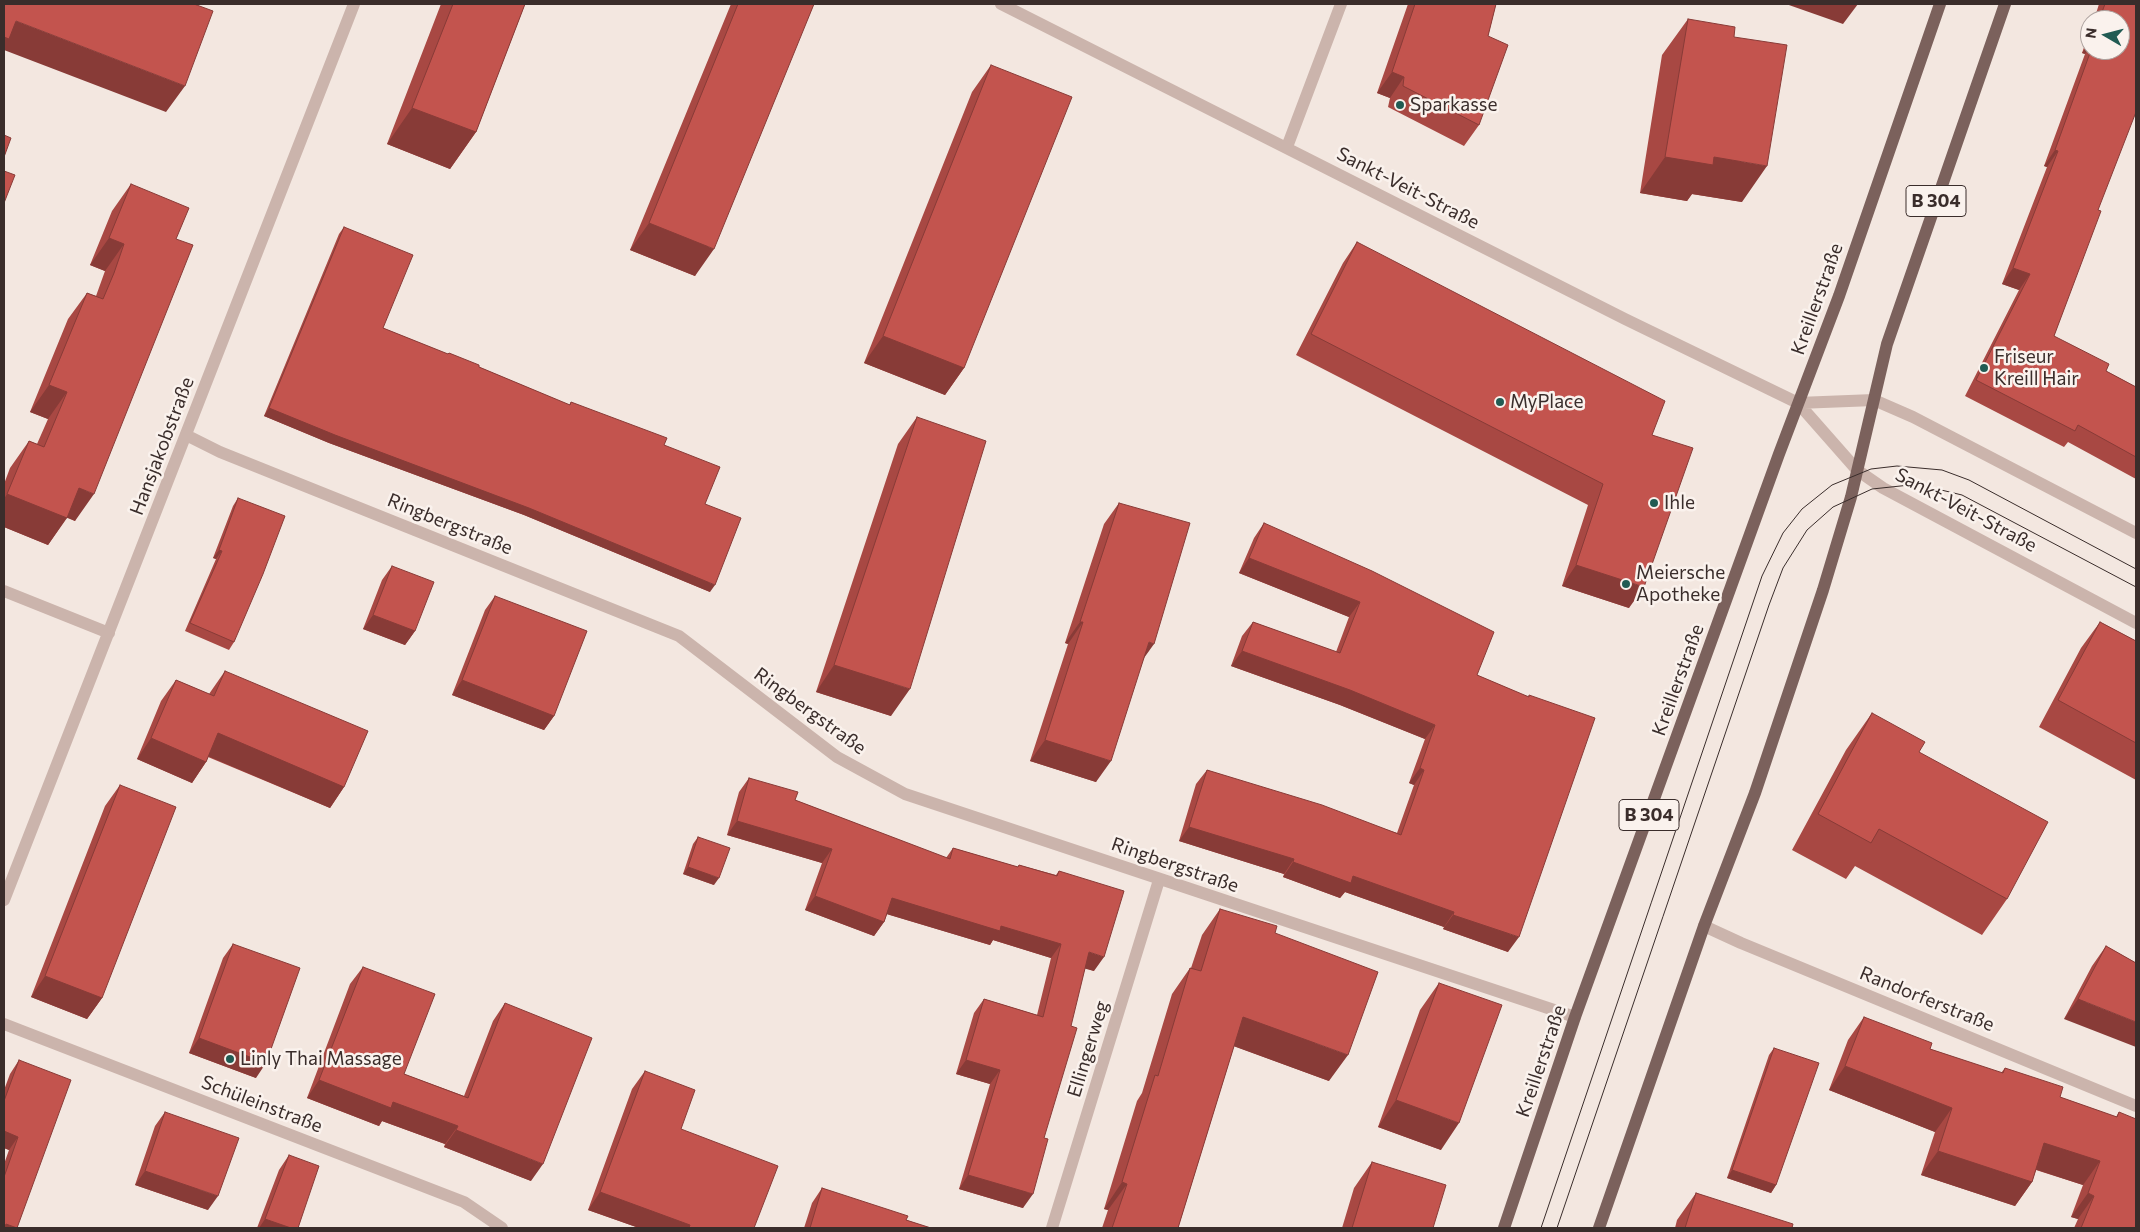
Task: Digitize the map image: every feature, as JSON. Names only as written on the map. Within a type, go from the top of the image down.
[{"type":"main road","name":"Kreillerstraße","points":[[1504,1228],[1575,1017],[1798,403],[1839,296],[1940,4]]},
{"type":"main road","name":"B 304","points":[[1599,1228],[1704,926],[1755,793],[1817,609],[1851,498],[1887,344],[2005,4]]},
{"type":"street","name":"Hansjakobstraße","points":[[4,900],[354,4]]},
{"type":"street","name":"Sankt-Veit-Straße","points":[[1001,4],[1625,319],[1798,403],[1857,470],[1883,488],[2136,622]]},
{"type":"street","points":[[1287,147],[1341,4]]},
{"type":"street","name":"Sankt-Veit-Straße","points":[[1798,403],[1874,400],[1913,418],[2136,533]]},
{"type":"street","name":"Ringbergstraße","points":[[186,435],[220,452],[679,636],[836,757],[905,794],[1575,1017]]},
{"type":"street","points":[[4,591],[109,633]]},
{"type":"street","name":"Ellingerweg","points":[[1052,1228],[1159,880]]},
{"type":"street","name":"Randorferstraße","points":[[1704,926],[2136,1106]]},
{"type":"street","name":"Schüleinstraße","points":[[4,1024],[464,1202],[503,1228]]},
{"type":"building","points":[[4,4],[194,4],[213,11],[185,86],[16,21],[9,39],[4,37]]},
{"type":"building","points":[[453,4],[525,4],[476,132],[412,108]]},
{"type":"building","points":[[738,4],[814,4],[714,249],[649,223]]},
{"type":"building","points":[[1415,4],[1496,4],[1488,36],[1508,45],[1479,125],[1403,86],[1404,77],[1392,72]]},
{"type":"building","points":[[2105,4],[2136,4],[2136,112],[2098,210],[2101,211],[2054,336],[2109,364],[2106,371],[2136,387],[2136,457],[2078,425],[2075,431],[1976,380],[2030,274],[2013,268],[2058,151],[2055,150],[2087,60],[2130,60],[2130,10],[2103,10]]},
{"type":"building","points":[[1688,19],[1735,27],[1734,37],[1787,45],[1767,166],[1714,157],[1713,165],[1665,157]]},
{"type":"building","points":[[991,65],[1072,97],[964,368],[883,336]]},
{"type":"building","points":[[4,135],[11,138],[4,157]]},
{"type":"building","points":[[4,171],[15,175],[4,203]]},
{"type":"building","points":[[131,184],[189,208],[176,239],[193,245],[94,494],[79,488],[67,518],[7,494],[29,441],[44,447],[67,392],[49,385],[87,293],[103,299],[114,273],[124,244],[109,238]]},
{"type":"building","points":[[344,227],[413,255],[383,328],[479,365],[479,367],[570,405],[571,402],[667,438],[664,445],[720,467],[705,504],[741,518],[715,585],[529,508],[335,435],[269,408]]},
{"type":"building","points":[[1357,242],[1665,401],[1652,435],[1693,448],[1644,587],[1576,565],[1603,484],[1311,334]]},
{"type":"building","points":[[917,417],[986,441],[910,689],[834,665]]},
{"type":"building","points":[[238,498],[285,516],[234,642],[190,623],[222,551],[219,550]]},
{"type":"building","points":[[1119,503],[1190,523],[1154,644],[1149,642],[1111,761],[1045,740],[1083,622],[1080,622]]},
{"type":"building","points":[[1264,523],[1372,571],[1494,632],[1477,675],[1529,697],[1529,695],[1595,718],[1519,937],[1453,915],[1454,912],[1353,876],[1351,883],[1293,862],[1294,859],[1189,827],[1207,770],[1322,805],[1401,835],[1424,770],[1420,768],[1435,725],[1350,690],[1242,651],[1253,622],[1340,653],[1360,602],[1249,558]]},
{"type":"building","points":[[392,566],[434,582],[415,631],[373,615]]},
{"type":"building","points":[[495,596],[587,631],[554,716],[462,680]]},
{"type":"building","points":[[2100,622],[2136,641],[2136,743],[2058,700]]},
{"type":"building","points":[[225,671],[368,731],[344,787],[218,733],[206,762],[151,738],[176,680],[214,696]]},
{"type":"building","points":[[1872,713],[1925,742],[1919,752],[2048,822],[2007,899],[1879,829],[1871,843],[1818,814]]},
{"type":"building","points":[[749,778],[798,792],[795,800],[950,859],[953,848],[1057,876],[1059,871],[1124,891],[1104,957],[1089,952],[1071,1026],[1077,1028],[1044,1138],[1048,1139],[1033,1194],[968,1175],[1000,1070],[966,1060],[984,999],[1043,1017],[1061,944],[1001,926],[1000,931],[892,898],[884,922],[815,896],[832,849],[737,821]]},
{"type":"building","points":[[120,785],[176,807],[102,998],[45,976]]},
{"type":"building","points":[[698,837],[730,848],[719,878],[688,867]]},
{"type":"building","points":[[1220,909],[1277,926],[1275,933],[1378,972],[1348,1055],[1243,1017],[1178,1228],[1112,1228],[1127,1184],[1122,1182],[1155,1075],[1158,1076],[1190,968],[1201,971]]},
{"type":"building","points":[[233,944],[300,968],[266,1063],[199,1038]]},
{"type":"building","points":[[2106,946],[2136,963],[2136,1022],[2078,999]]},
{"type":"building","points":[[363,967],[435,994],[404,1074],[468,1098],[505,1003],[592,1038],[543,1164],[456,1130],[458,1126],[393,1102],[391,1108],[319,1080]]},
{"type":"building","points":[[1439,983],[1502,1005],[1459,1123],[1396,1100]]},
{"type":"building","points":[[1864,1017],[1932,1043],[1930,1049],[2003,1073],[2005,1068],[2063,1087],[2060,1097],[2117,1117],[2119,1112],[2136,1119],[2136,1228],[2081,1228],[2094,1196],[2088,1193],[2100,1161],[2044,1143],[2032,1182],[1938,1151],[1952,1108],[1845,1066]]},
{"type":"building","points":[[1774,1048],[1819,1063],[1776,1185],[1732,1170]]},
{"type":"building","points":[[19,1060],[71,1080],[17,1228],[6,1224],[4,1228],[4,1177],[18,1137],[4,1131],[4,1101]]},
{"type":"building","points":[[645,1071],[695,1090],[681,1129],[778,1166],[754,1228],[689,1228],[690,1225],[600,1192]]},
{"type":"building","points":[[165,1112],[239,1138],[218,1196],[145,1171]]},
{"type":"building","points":[[289,1155],[319,1166],[298,1228],[291,1228],[265,1219]]},
{"type":"building","points":[[1372,1162],[1446,1185],[1433,1228],[1352,1228]]},
{"type":"building","points":[[822,1188],[908,1216],[906,1220],[931,1228],[810,1228]]},
{"type":"building","points":[[1696,1193],[1793,1224],[1792,1228],[1685,1228]]},
{"type":"tram line","points":[[1541,1228],[1762,576],[1783,533],[1802,509],[1832,485],[1871,469],[1897,466],[1942,470],[1969,480],[2136,569]]},
{"type":"tram line","points":[[1557,1228],[1769,605],[1783,568],[1807,530],[1833,507],[1872,489],[1910,485],[1933,488],[1962,495],[2136,587]]},
{"type":"place","name":"Sparkasse","points":[[1400,105]]},
{"type":"place","name":"Friseur Kreill Hair","points":[[1984,368]]},
{"type":"place","name":"MyPlace","points":[[1500,402]]},
{"type":"place","name":"Ihle","points":[[1654,503]]},
{"type":"place","name":"Meiersche Apotheke","points":[[1626,584]]},
{"type":"place","name":"Linly Thai Massage","points":[[230,1059]]}]
